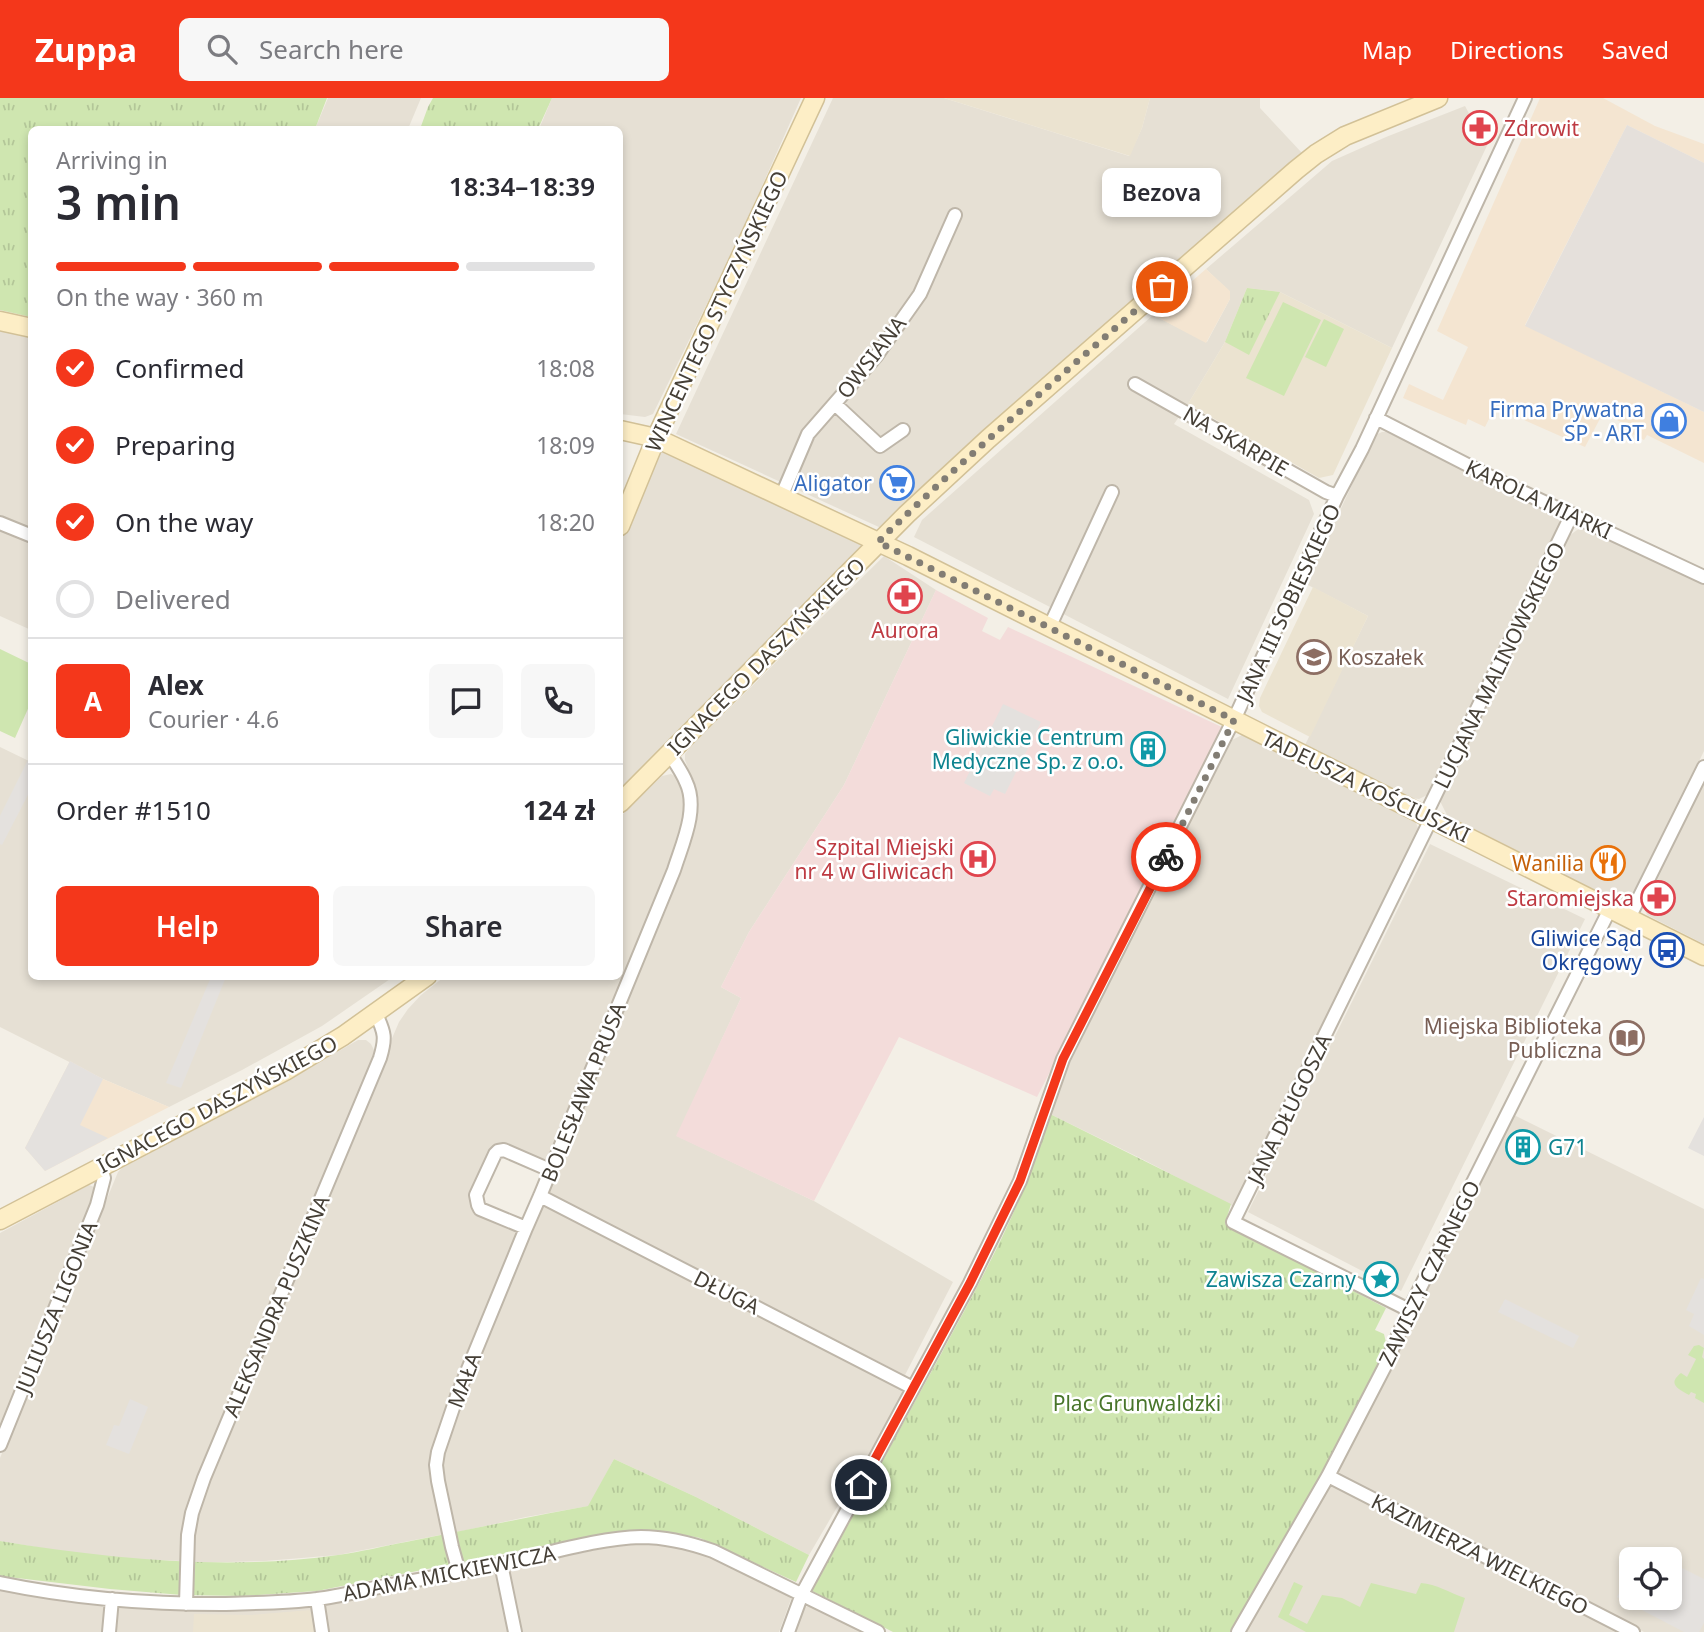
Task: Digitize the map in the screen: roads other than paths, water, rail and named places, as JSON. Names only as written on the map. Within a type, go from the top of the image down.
[{"type":"street","name":"WINCENTEGO STYCZYŃSKIEGO","points":[[623,519],[656,438],[815,98]]},
{"type":"street","name":"IGNACEGO DASZYŃSKIEGO","points":[[623,800],[906,514],[988,439],[1316,154],[1359,129],[1438,98]]},
{"type":"street","name":"JANA III SOBIESKIEGO","points":[[788,1632],[802,1594],[970,1283],[1020,1181],[1063,1059],[1234,720],[1525,98]]},
{"type":"street","name":"OWSIANA","points":[[782,495],[808,434],[877,355],[920,294],[955,215]]},
{"type":"street","points":[[0,321],[28,327]]},
{"type":"street","name":"NA SKARPIE","points":[[1135,384],[1337,496]]},
{"type":"street","points":[[835,404],[880,446],[903,430]]},
{"type":"street","name":"KAROLA MIARKI","points":[[1376,418],[1499,481],[1704,577]]},
{"type":"street","name":"TADEUSZA KOŚCIUSZKI","points":[[623,431],[656,438],[782,495],[1704,956]]},
{"type":"street","points":[[1049,628],[1112,492]]},
{"type":"street","name":"LUCJANA MALINOWSKIEGO","points":[[1428,818],[1572,514]]},
{"type":"street","points":[[0,523],[28,534]]},
{"type":"street","name":"BOLESŁAWA PRUSA","points":[[540,1196],[665,894],[687,828],[690,792],[669,753]]},
{"type":"street","points":[[1629,918],[1704,767]]},
{"type":"street","name":"JANA DŁUGOSZA","points":[[1409,1310],[1234,1222],[1428,818]]},
{"type":"street","name":"ZAWISZY CZARNEGO","points":[[1238,1632],[1328,1476],[1384,1368],[1409,1310],[1610,909]]},
{"type":"street","name":"IGNACEGO DASZYŃSKIEGO","points":[[0,1220],[285,1071],[376,1014],[422,980]]},
{"type":"street","name":"ALEKSANDRA PUSZKINA","points":[[186,1604],[188,1535],[192,1513],[208,1468],[380,1058],[385,1035],[376,1014]]},
{"type":"street","points":[[526,1228],[480,1209],[476,1195],[495,1154],[500,1150],[550,1170]]},
{"type":"street","name":"JULIUSZA LIGONIA","points":[[0,1445],[97,1205],[104,1178],[101,1167]]},
{"type":"street","name":"DŁUGA","points":[[540,1196],[913,1388]]},
{"type":"street","name":"MAŁA","points":[[459,1572],[438,1481],[438,1452],[457,1396],[540,1196]]},
{"type":"street","name":"KAZIMIERZA WIELKIEGO","points":[[1328,1476],[1633,1632]]},
{"type":"street","name":"ADAMA MICKIEWICZA","points":[[0,1583],[112,1600],[186,1604],[317,1599],[614,1540],[642,1537],[669,1539],[713,1551],[877,1632]]},
{"type":"street","points":[[501,1564],[515,1632]]},
{"type":"street","points":[[317,1599],[322,1632]]},
{"type":"street","points":[[109,1632],[112,1600]]},
{"type":"place","name":"Zdrowit","points":[[1480,128]]},
{"type":"place","name":"Bezova","points":[[1162,287]]},
{"type":"place","name":"Firma Prywatna SP - ART","points":[[1669,421]]},
{"type":"place","name":"Aligator","points":[[897,483]]},
{"type":"place","name":"Aurora","points":[[905,596]]},
{"type":"place","name":"Koszałek","points":[[1314,657]]},
{"type":"place","name":"Gliwickie Centrum Medyczne Sp. z o.o.","points":[[1148,749]]},
{"type":"place","name":"Szpital Miejski nr 4 w Gliwicach","points":[[978,859]]},
{"type":"place","name":"Wanilia","points":[[1608,863]]},
{"type":"place","name":"Staromiejska","points":[[1658,898]]},
{"type":"place","name":"Gliwice Sąd Okręgowy","points":[[1667,950]]},
{"type":"place","name":"Miejska Biblioteka Publiczna","points":[[1627,1038]]},
{"type":"place","name":"G71","points":[[1523,1147]]},
{"type":"place","name":"Zawisza Czarny","points":[[1381,1279]]},
{"type":"park label","name":"Plac Grunwaldzki","points":[[1137,1403]]}]
